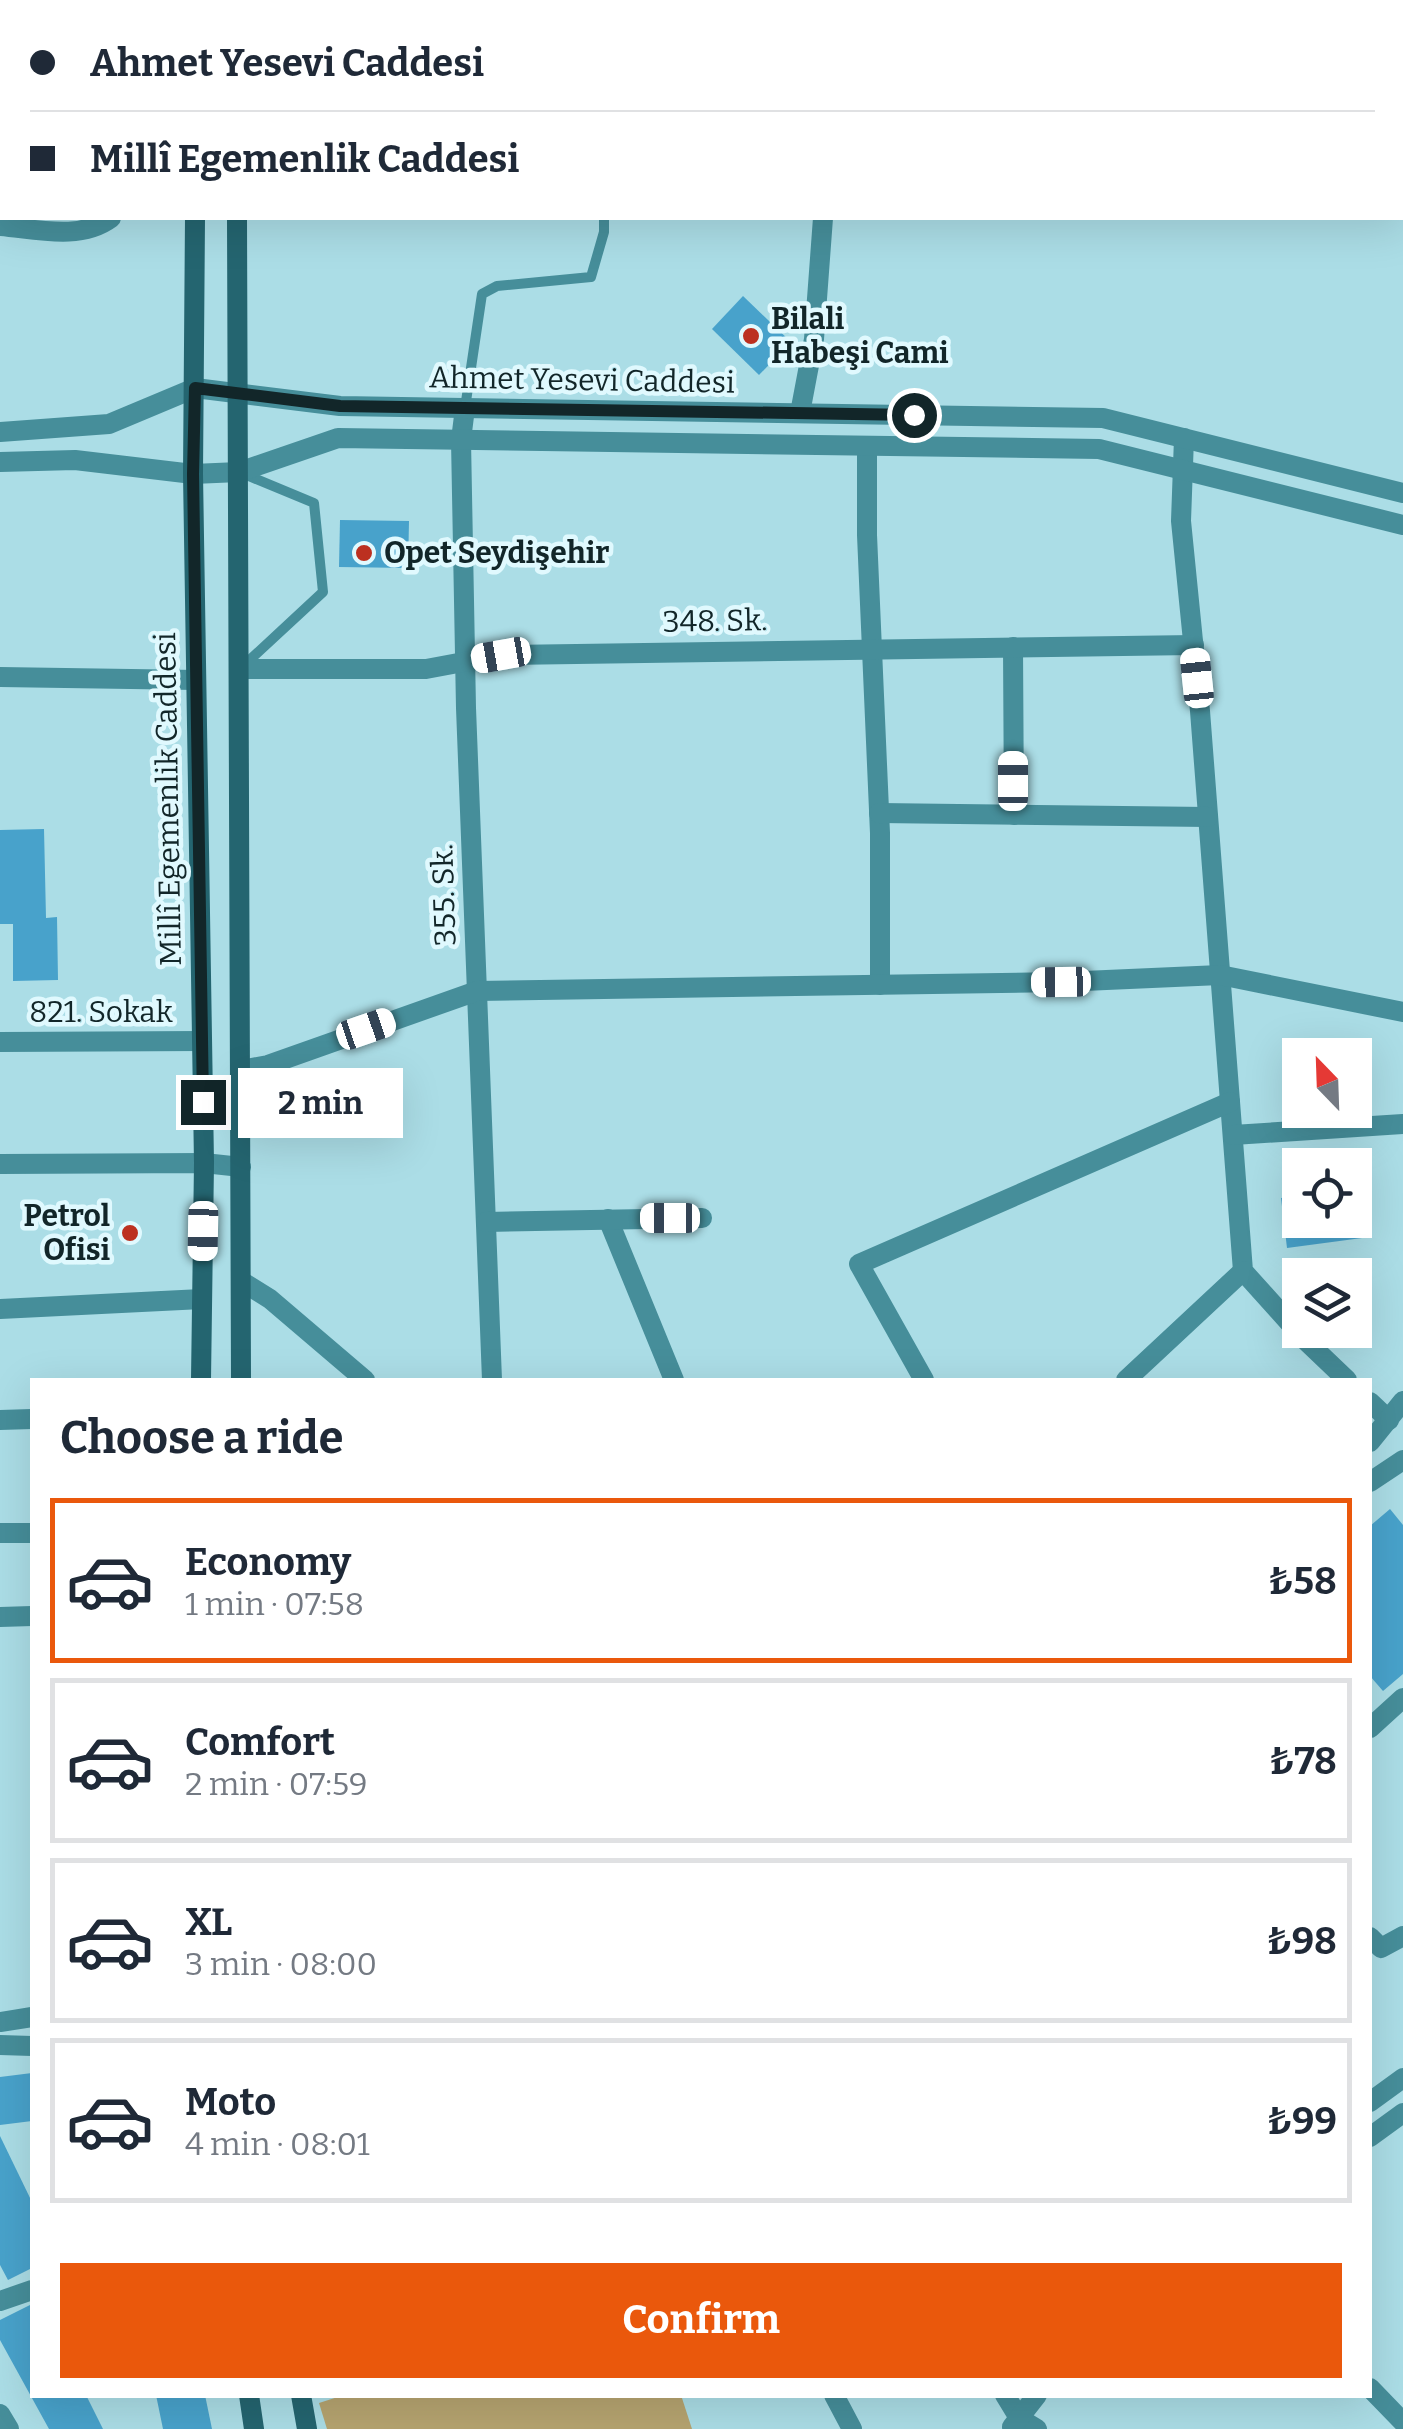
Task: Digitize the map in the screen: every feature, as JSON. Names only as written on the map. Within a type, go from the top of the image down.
[{"type":"main road","name":"Millî Egemenlik Caddesi","points":[[195,220],[193,474],[204,1164],[201,1378]]},
{"type":"main road","points":[[237,220],[241,1378]]},
{"type":"main road","points":[[249,2398],[254,2429]]},
{"type":"main road","points":[[302,2398],[308,2429]]},
{"type":"street","points":[[0,226],[68,232],[96,228],[108,220]]},
{"type":"street","points":[[800,414],[814,339],[824,220]]},
{"type":"street","name":"Ahmet Yesevi Caddesi","points":[[0,432],[110,424],[195,388],[340,406],[1104,418],[1403,493]]},
{"type":"street","name":"355. Sk.","points":[[465,408],[461,440],[466,708],[492,1378]]},
{"type":"street","name":"Ahmet Yesevi Caddesi","points":[[0,462],[75,460],[193,474],[239,472],[338,438],[1099,449],[1403,526]]},
{"type":"street","points":[[1184,438],[1181,521],[1243,1271],[1345,1378]]},
{"type":"street","points":[[867,446],[880,985]]},
{"type":"street","name":"348. Sk.","points":[[240,668],[426,670],[501,655],[1194,646]]},
{"type":"street","points":[[1012,647],[1014,815]]},
{"type":"street","points":[[0,676],[196,680]]},
{"type":"street","points":[[878,812],[1208,818]]},
{"type":"street","points":[[240,1070],[268,1064],[477,991],[1061,982],[1220,975],[1403,1012]]},
{"type":"street","name":"821. Sokak","points":[[0,1042],[202,1041]]},
{"type":"street","points":[[923,1378],[859,1264],[1230,1102]]},
{"type":"street","points":[[1232,1136],[1403,1124]]},
{"type":"street","points":[[0,1164],[241,1167]]},
{"type":"street","points":[[608,1218],[673,1378]]},
{"type":"street","points":[[486,1222],[702,1218]]},
{"type":"street","points":[[1128,1378],[1243,1271]]},
{"type":"street","points":[[241,1281],[270,1299],[363,1378]]},
{"type":"street","points":[[0,1309],[202,1299]]},
{"type":"street","points":[[1372,1440],[1403,1401]]},
{"type":"street","points":[[1372,1404],[1389,1420]]},
{"type":"street","points":[[0,1420],[30,1419]]},
{"type":"street","points":[[1372,1481],[1403,1460]]},
{"type":"street","points":[[0,1533],[30,1533]]},
{"type":"street","points":[[0,1617],[30,1616]]},
{"type":"street","points":[[1372,1726],[1403,1698]]},
{"type":"street","points":[[1372,1939],[1381,1948],[1403,1936]]},
{"type":"street","points":[[0,2022],[30,2017]]},
{"type":"street","points":[[0,2045],[30,2046]]},
{"type":"street","points":[[1372,2101],[1403,2078]]},
{"type":"street","points":[[1372,2136],[1403,2113]]},
{"type":"street","points":[[0,2301],[30,2291]]},
{"type":"street","points":[[1372,2390],[1403,2422]]},
{"type":"street","points":[[836,2398],[852,2429]]},
{"type":"street","points":[[1007,2398],[1022,2425]]},
{"type":"street","points":[[1022,2425],[1036,2398]]},
{"type":"street","points":[[0,2415],[9,2429]]},
{"type":"lane","points":[[465,408],[482,294],[498,286],[591,278],[604,220]]},
{"type":"lane","points":[[239,472],[314,504],[323,592],[240,668]]},
{"type":"shaded area","points":[[335,2398],[682,2398],[692,2429],[327,2429],[319,2403]]},
{"type":"building","name":"Bilali Habeşi Cami","points":[[743,296],[791,342],[759,375],[712,329]]},
{"type":"building","points":[[340,520],[409,521],[408,568],[339,567]]},
{"type":"building","points":[[44,829],[46,918],[57,917],[58,980],[13,981],[13,924],[0,924],[0,830]]},
{"type":"building","points":[[1286,1238],[1362,1238],[1287,1248]]},
{"type":"building","points":[[1390,1509],[1403,1525],[1403,1674],[1383,1691],[1372,1678],[1372,1524]]},
{"type":"building","points":[[30,2073],[30,2121],[0,2125],[0,2077]]},
{"type":"building","points":[[0,2136],[30,2198],[30,2269],[8,2280],[0,2265]]},
{"type":"building","points":[[30,2305],[30,2394],[0,2340],[0,2320]]},
{"type":"building","points":[[32,2398],[88,2398],[103,2429],[49,2429]]},
{"type":"building","points":[[157,2398],[206,2398],[212,2429],[163,2429]]},
{"type":"place","name":"Bilali Habeşi Cami","points":[[751,336]]},
{"type":"place","name":"Opet Seydişehir","points":[[364,553]]},
{"type":"place","name":"Petrol Ofisi","points":[[130,1233]]},
{"type":"route","points":[[203,1102],[195,388],[340,406],[914,415]]}]
